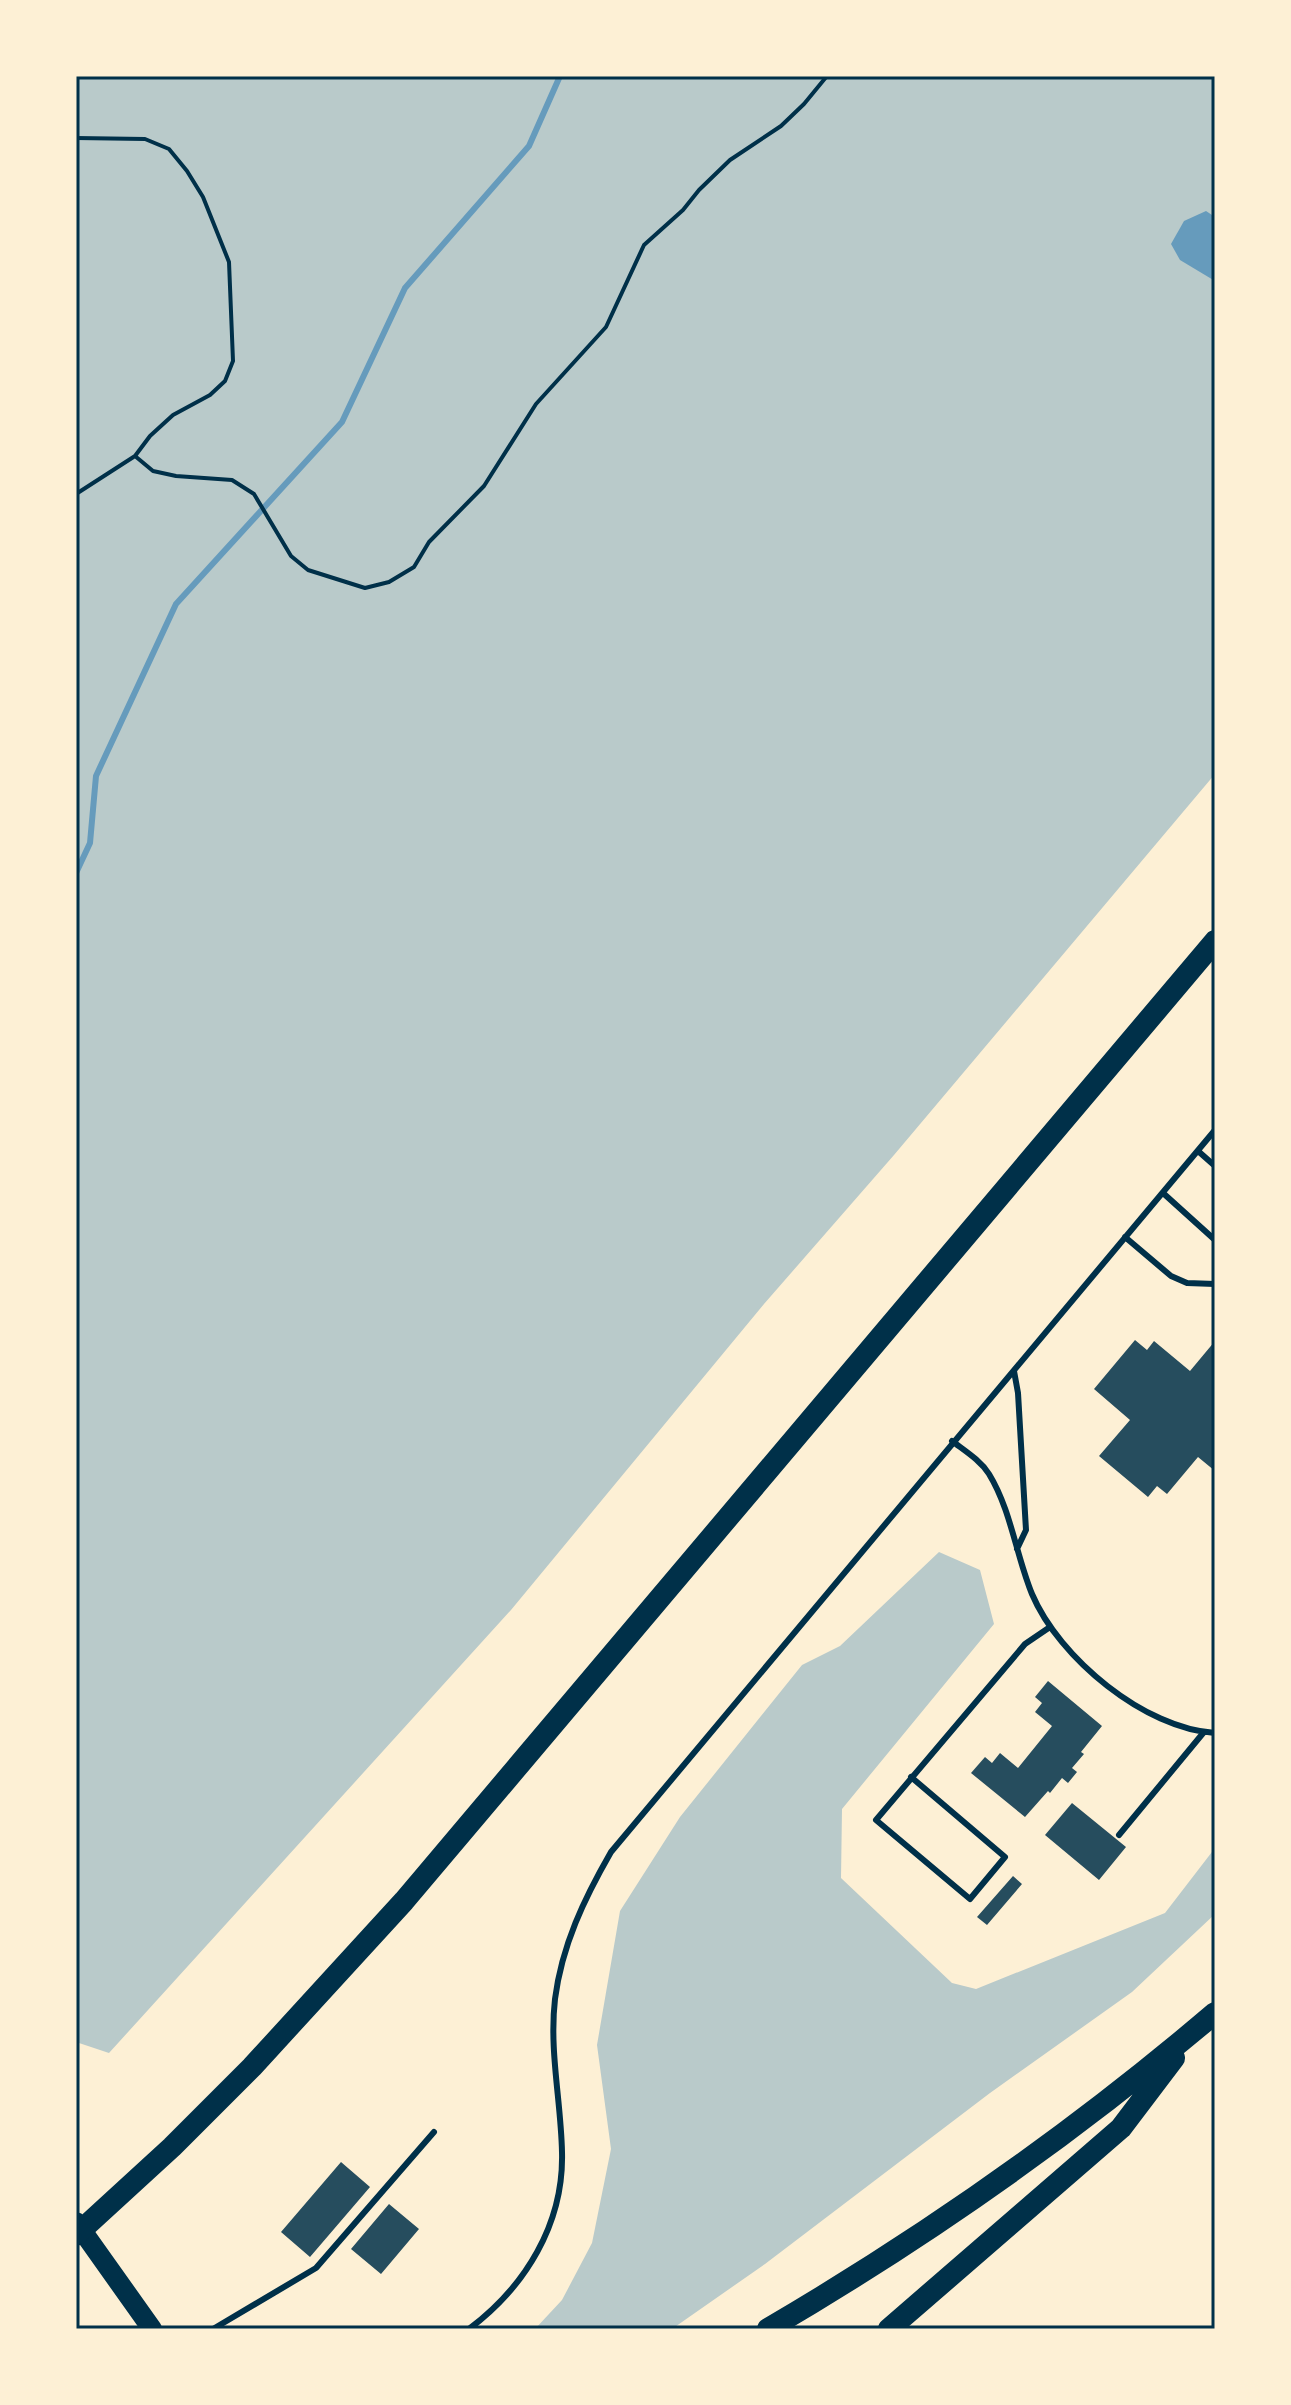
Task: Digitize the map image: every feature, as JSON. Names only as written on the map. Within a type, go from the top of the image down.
[{"type":"highway","points":[[76,2235],[252,2067],[396,1910],[1215,941]]},
{"type":"highway","points":[[768,2329],[885,2259],[988,2190],[1109,2100],[1207,2020]]},
{"type":"highway","points":[[889,2329],[1121,2128],[1207,2020]]},
{"type":"main road","points":[[76,2222],[152,2329]]},
{"type":"lane","points":[[469,2329],[502,2302],[519,2283],[548,2229],[558,2198],[562,2150],[554,2069],[555,2001],[570,1936],[585,1897],[611,1852],[1215,1130]]},
{"type":"lane","points":[[1198,1151],[1215,1166]]},
{"type":"lane","points":[[1163,1193],[1215,1240]]},
{"type":"lane","points":[[1125,1237],[1171,1276],[1187,1283],[1215,1284]]},
{"type":"lane","points":[[1014,1371],[1026,1530],[1017,1549]]},
{"type":"lane","points":[[952,1441],[988,1472],[1002,1501],[1033,1596],[1050,1627],[1071,1652],[1114,1690],[1163,1719],[1215,1733]]},
{"type":"lane","points":[[911,1777],[1005,1857],[970,1899],[876,1820],[911,1777],[1025,1644],[1050,1627]]},
{"type":"lane","points":[[1119,1835],[1204,1732]]},
{"type":"lane","points":[[213,2329],[316,2268],[434,2132]]},
{"type":"path","points":[[135,456],[153,471],[232,480],[254,494],[291,556],[308,570],[365,588],[389,582],[414,567],[429,542],[484,486],[536,404],[606,327],[644,245],[683,210],[730,160],[781,126],[827,76]]},
{"type":"path","points":[[76,138],[145,139],[169,149],[187,171],[203,197],[229,262],[233,361],[225,381],[210,395],[173,415],[150,436],[135,456],[76,494]]},
{"type":"shaded area","points":[[76,76],[1215,76],[1215,774],[894,1155],[764,1304],[511,1610],[109,2053],[76,2042]]},
{"type":"shaded area","points":[[939,1552],[980,1570],[994,1624],[842,1809],[841,1878],[952,1983],[976,1989],[1165,1913],[1215,1848],[1215,1914],[1132,1992],[990,2093],[765,2264],[672,2329],[535,2329],[562,2300],[592,2243],[611,2149],[597,2045],[620,1911],[680,1817],[802,1665],[840,1646]]},
{"type":"water","points":[[1206,211],[1215,217],[1215,281],[1180,260],[1171,244],[1184,221]]},
{"type":"building","points":[[1135,1340],[1147,1350],[1154,1341],[1190,1371],[1215,1341],[1215,1471],[1198,1457],[1167,1494],[1157,1486],[1148,1497],[1099,1456],[1130,1420],[1094,1389]]},
{"type":"building","points":[[1048,1681],[1102,1726],[1081,1752],[1084,1754],[1072,1768],[1077,1772],[1068,1783],[1062,1778],[1025,1817],[971,1773],[985,1757],[992,1763],[1000,1753],[1018,1768],[1052,1726],[1035,1712],[1042,1703],[1035,1697]]},
{"type":"building","points":[[1072,1803],[1126,1847],[1099,1880],[1045,1835]]},
{"type":"building","points":[[1013,1876],[1022,1884],[987,1925],[977,1917]]},
{"type":"building","points":[[341,2162],[370,2187],[310,2257],[281,2232]]},
{"type":"building","points":[[389,2204],[419,2229],[381,2274],[351,2249]]},
{"type":"waterway","points":[[76,873],[90,843],[96,776],[176,604],[342,422],[405,288],[529,146],[560,76]]}]
